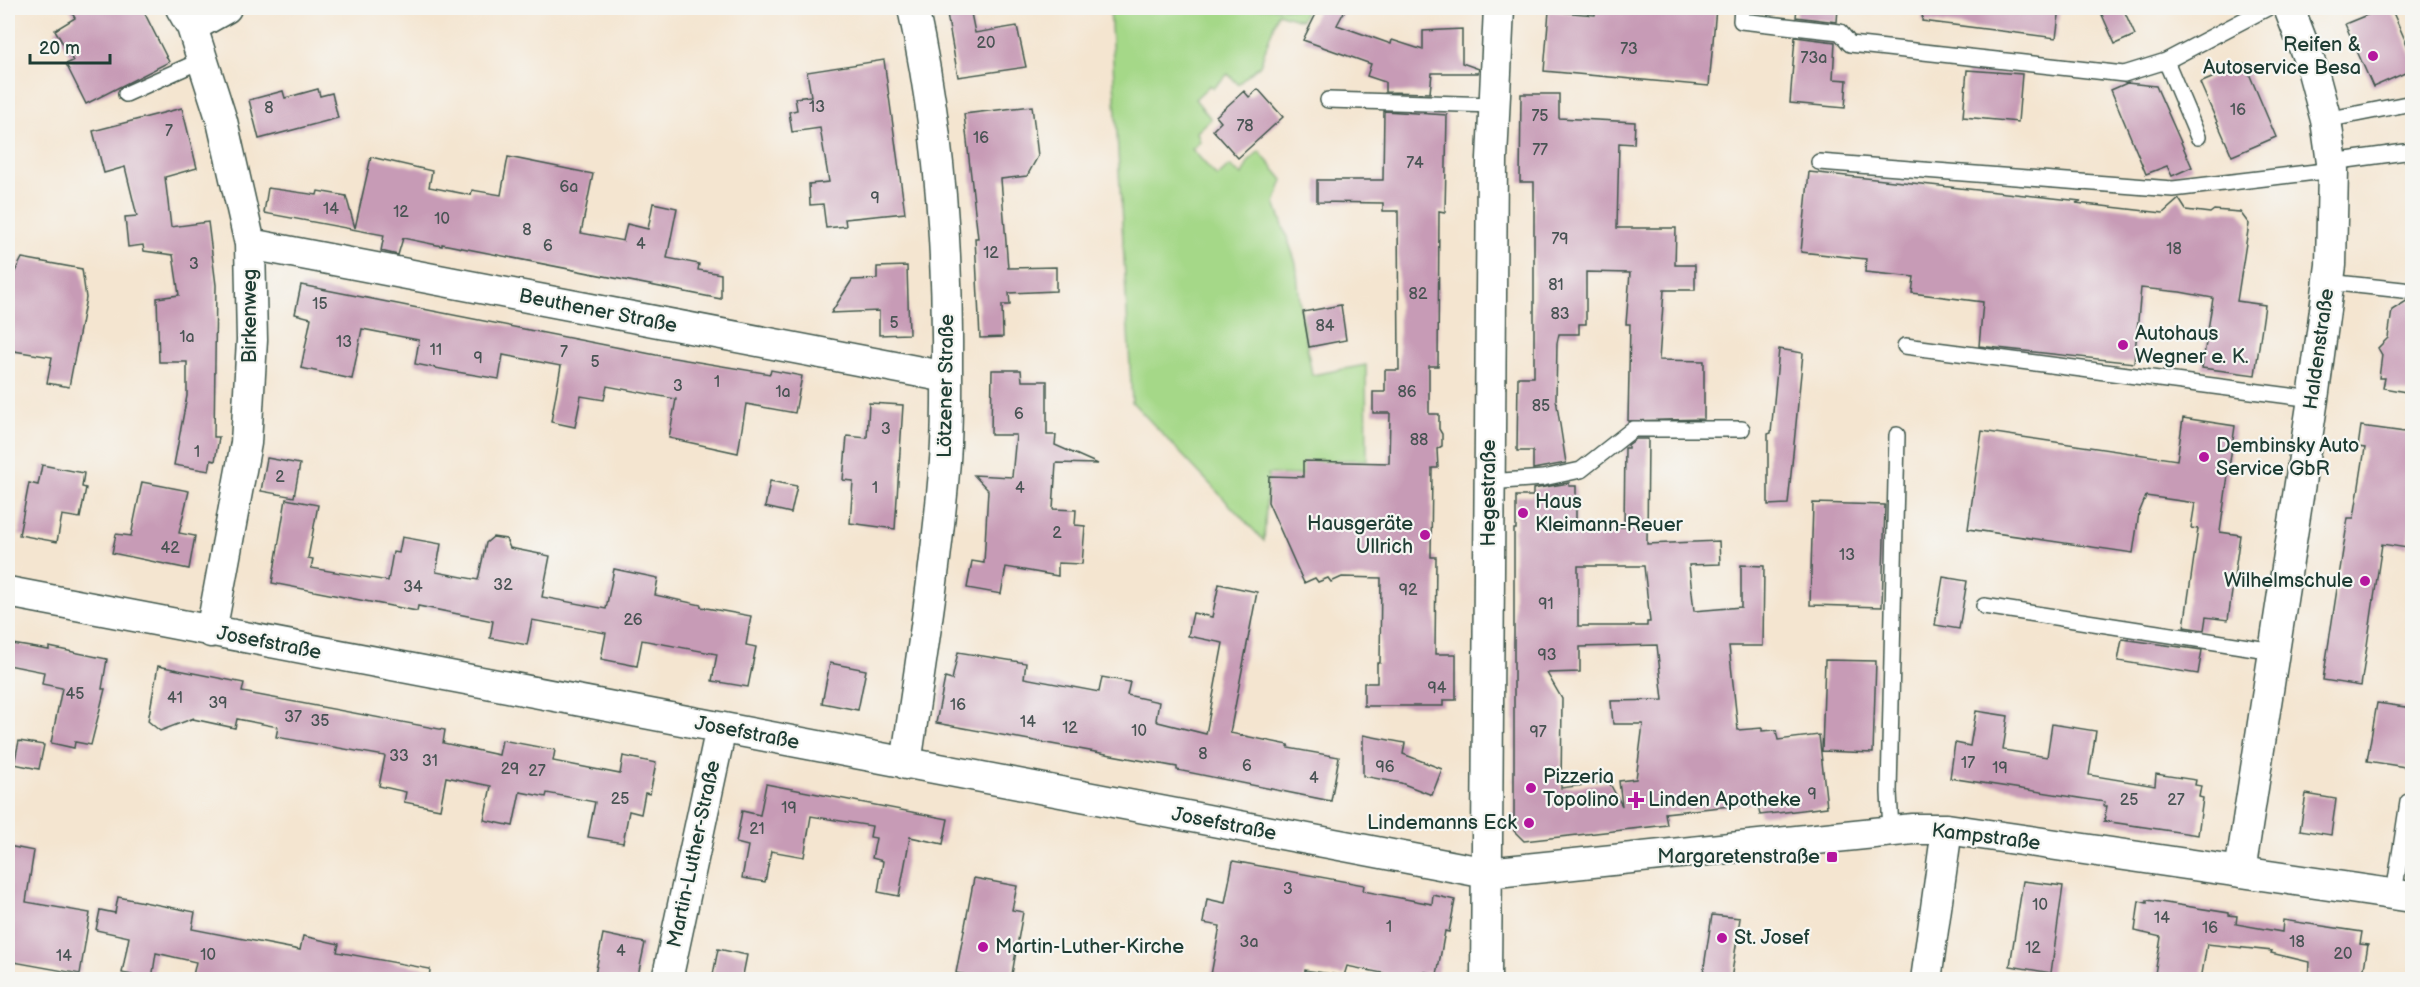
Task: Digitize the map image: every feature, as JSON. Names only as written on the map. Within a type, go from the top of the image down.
[{"type":"street","points":[[187,17],[226,8]]},
{"type":"street","name":"Lötzener Straße","points":[[906,764],[945,470],[948,297],[944,233],[929,104],[913,8]]},
{"type":"street","name":"Hegestraße","points":[[1486,980],[1494,105],[1499,8]]},
{"type":"street","name":"Haldenstraße","points":[[2240,872],[2313,399],[2328,282],[2332,166],[2326,120],[2312,68],[2289,8]]},
{"type":"street","name":"Birkenweg","points":[[187,17],[222,121],[250,244],[252,340],[246,443],[211,632]]},
{"type":"street","name":"Beuthener Straße","points":[[250,244],[947,377]]},
{"type":"street","name":"Josefstraße","points":[[8,592],[1486,873]]},
{"type":"street","name":"Martin-Luther-Straße","points":[[667,980],[721,728]]},
{"type":"street","points":[[1926,980],[1947,829]]},
{"type":"street","name":"Kampstraße","points":[[1486,873],[1891,831],[1947,829],[2403,895]]},
{"type":"lane","points":[[1742,8],[1741,21],[1840,32],[1850,44],[2124,74],[2166,61],[2267,8]]},
{"type":"lane","points":[[126,94],[202,60]]},
{"type":"lane","points":[[2166,61],[2198,137]]},
{"type":"lane","points":[[1328,100],[1494,105]]},
{"type":"lane","points":[[2326,120],[2412,103]]},
{"type":"lane","points":[[1819,162],[2173,189],[2332,166],[2412,151]]},
{"type":"lane","points":[[2328,282],[2412,291]]},
{"type":"lane","points":[[1905,346],[2313,399]]},
{"type":"lane","points":[[1489,482],[1543,478],[1581,470],[1633,429],[1742,429]]},
{"type":"lane","points":[[1891,831],[1889,792],[1897,435]]},
{"type":"lane","points":[[1984,606],[2274,651]]},
{"type":"lane","points":[[2403,895],[2408,802],[2412,802]]},
{"type":"green space","points":[[1110,8],[1307,8],[1301,20],[1278,13],[1260,65],[1238,84],[1228,74],[1213,88],[1210,85],[1195,99],[1211,119],[1197,132],[1200,142],[1192,149],[1217,177],[1229,166],[1242,175],[1249,161],[1259,151],[1283,180],[1275,203],[1296,263],[1301,312],[1312,375],[1366,365],[1367,460],[1334,460],[1333,476],[1268,474],[1264,541],[1132,402]]},
{"type":"building","points":[[69,8],[142,8],[169,62],[86,104],[66,64],[73,61],[55,30],[75,18]]},
{"type":"building","points":[[946,8],[970,8],[975,33],[1017,26],[1026,67],[958,77]]},
{"type":"building","points":[[1319,8],[1346,8],[1337,25],[1391,44],[1392,40],[1423,50],[1423,31],[1462,29],[1462,63],[1479,69],[1478,73],[1432,73],[1430,93],[1385,92],[1385,82],[1367,76],[1371,64],[1303,40]]},
{"type":"building","points":[[1596,8],[1716,8],[1709,86],[1544,71],[1549,11],[1595,15]]},
{"type":"building","points":[[1797,8],[1838,8],[1837,22],[1796,17]]},
{"type":"building","points":[[1923,8],[2060,8],[2056,38],[1922,21]]},
{"type":"building","points":[[2099,8],[2123,8],[2135,35],[2115,44]]},
{"type":"building","points":[[2384,8],[2391,8],[2412,56],[2412,70],[2373,87],[2345,24]]},
{"type":"building","points":[[1795,37],[1835,42],[1833,79],[1847,80],[1845,108],[1790,103]]},
{"type":"building","points":[[884,60],[905,213],[845,219],[846,226],[826,228],[823,204],[810,205],[809,184],[829,182],[820,128],[792,132],[789,112],[797,110],[795,98],[811,96],[807,72]]},
{"type":"building","points":[[2245,64],[2276,137],[2232,156],[2200,83]]},
{"type":"building","points":[[1967,70],[2022,74],[2018,122],[1963,117]]},
{"type":"building","points":[[2127,83],[2156,86],[2192,167],[2172,176],[2167,166],[2146,174],[2111,90]]},
{"type":"building","points":[[318,89],[320,96],[332,93],[338,118],[259,139],[249,100],[283,91],[285,98]]},
{"type":"building","points":[[1258,89],[1283,117],[1238,158],[1213,130],[1221,122],[1216,116],[1244,91],[1249,97]]},
{"type":"building","points":[[1521,94],[1559,94],[1559,118],[1635,122],[1634,144],[1619,143],[1617,228],[1676,228],[1675,265],[1695,265],[1695,290],[1664,290],[1659,360],[1704,361],[1704,419],[1628,421],[1630,324],[1626,324],[1630,273],[1586,272],[1586,324],[1579,324],[1579,334],[1559,334],[1557,343],[1556,399],[1566,463],[1533,469],[1533,451],[1517,451],[1518,377],[1534,377],[1534,182],[1520,182]]},
{"type":"building","points":[[1032,106],[1038,156],[1027,176],[1001,179],[1008,268],[1056,267],[1056,291],[1009,293],[1010,305],[1002,305],[1003,337],[980,338],[975,238],[978,238],[964,114]]},
{"type":"building","points":[[182,108],[197,168],[165,177],[171,227],[208,222],[216,285],[214,437],[219,437],[215,461],[211,460],[209,471],[174,465],[187,396],[187,362],[159,362],[157,298],[179,295],[173,255],[144,251],[143,245],[128,247],[125,217],[137,216],[125,167],[104,173],[93,131]]},
{"type":"building","points":[[1384,111],[1447,115],[1445,212],[1439,211],[1438,366],[1429,366],[1429,414],[1439,414],[1439,429],[1442,434],[1442,446],[1437,449],[1438,468],[1432,468],[1431,557],[1436,557],[1435,654],[1456,654],[1456,700],[1443,700],[1443,706],[1364,706],[1364,683],[1377,683],[1377,663],[1380,663],[1381,578],[1342,577],[1331,582],[1328,578],[1318,582],[1315,578],[1304,583],[1268,502],[1269,476],[1303,477],[1303,461],[1389,463],[1390,413],[1373,413],[1373,392],[1385,392],[1385,370],[1399,370],[1398,211],[1383,211],[1383,203],[1317,202],[1317,180],[1383,180]]},
{"type":"building","points":[[371,157],[432,171],[429,187],[471,195],[472,190],[501,195],[508,157],[593,174],[581,233],[623,241],[627,224],[648,229],[653,203],[677,208],[667,258],[699,264],[698,270],[721,274],[721,299],[403,238],[398,255],[381,251],[384,235],[264,213],[268,188],[317,195],[318,191],[346,196],[355,228]]},
{"type":"building","points":[[1809,172],[2081,201],[2076,203],[2163,213],[2179,199],[2186,210],[2210,213],[2214,210],[2240,212],[2249,224],[2237,301],[2265,305],[2255,375],[2202,368],[2213,298],[2180,292],[2141,288],[2134,363],[1979,346],[1983,302],[1912,293],[1914,277],[1865,272],[1866,259],[1801,252]]},
{"type":"building","points":[[22,258],[82,269],[86,298],[69,387],[47,383],[52,357],[8,350],[8,285]]},
{"type":"building","points":[[907,266],[909,334],[879,335],[879,311],[831,313],[852,280],[877,279],[877,267]]},
{"type":"building","points":[[301,285],[656,355],[770,374],[771,370],[802,376],[795,413],[746,404],[738,453],[669,438],[676,399],[607,386],[604,400],[581,396],[575,427],[551,422],[561,366],[503,355],[499,379],[451,371],[415,364],[419,340],[362,329],[352,379],[301,368],[311,318],[295,314]]},
{"type":"building","points":[[2408,300],[2412,301],[2412,393],[2383,388],[2385,378],[2379,378],[2382,355],[2378,348],[2388,338],[2392,310]]},
{"type":"building","points":[[1341,305],[1346,340],[1309,347],[1303,312]]},
{"type":"building","points":[[1779,349],[1803,353],[1788,504],[1768,505],[1768,434],[1771,433]]},
{"type":"building","points":[[992,370],[1021,370],[1022,381],[1047,381],[1047,435],[1056,435],[1055,445],[1098,464],[1056,463],[1053,509],[1076,510],[1075,525],[1085,526],[1082,564],[1058,563],[1058,576],[1006,567],[1001,594],[967,588],[972,561],[984,563],[988,490],[974,475],[1012,477],[1016,435],[991,435]]},
{"type":"building","points":[[869,403],[903,405],[895,529],[850,523],[853,481],[843,480],[847,436],[867,438]]},
{"type":"building","points":[[2183,418],[2235,426],[2220,532],[2240,535],[2228,620],[2206,617],[2204,630],[2184,627],[2198,529],[2191,528],[2195,503],[2146,496],[2139,513],[2133,553],[1968,529],[1982,431],[2177,460]]},
{"type":"building","points":[[2361,426],[2412,433],[2412,513],[2407,548],[2382,544],[2361,686],[2323,680],[2348,518],[2354,518],[2365,448],[2358,447]]},
{"type":"building","points":[[1636,439],[1648,439],[1647,544],[1719,541],[1720,564],[1689,565],[1694,611],[1741,607],[1741,565],[1764,566],[1763,646],[1729,646],[1738,730],[1762,728],[1762,731],[1776,730],[1778,740],[1819,735],[1827,807],[1760,815],[1758,803],[1665,813],[1667,825],[1524,841],[1514,831],[1514,529],[1516,529],[1516,496],[1533,496],[1533,489],[1569,483],[1569,486],[1576,486],[1576,527],[1624,527],[1625,448],[1628,448],[1628,445]],"holes":[[[1578,566],[1644,566],[1650,622],[1647,622],[1647,626],[1578,626]],[[1657,645],[1663,700],[1611,701],[1613,724],[1643,724],[1636,779],[1619,781],[1622,806],[1609,782],[1561,788],[1562,699],[1547,673],[1580,672],[1580,647]]]},
{"type":"building","points":[[267,458],[300,464],[294,497],[261,491]]},
{"type":"building","points":[[42,465],[84,473],[82,487],[86,488],[80,518],[62,515],[57,542],[19,535],[29,483],[38,485]]},
{"type":"building","points":[[770,481],[797,486],[791,513],[765,507]]},
{"type":"building","points":[[142,482],[189,491],[179,533],[195,536],[189,569],[112,553],[116,534],[131,536]]},
{"type":"building","points":[[286,499],[318,505],[308,558],[313,559],[311,568],[388,581],[393,552],[399,553],[402,537],[441,544],[436,572],[478,580],[486,543],[493,537],[506,539],[510,548],[550,556],[542,597],[606,609],[614,569],[658,578],[655,595],[701,605],[701,607],[751,616],[746,645],[756,647],[748,687],[712,681],[717,654],[642,640],[637,666],[601,659],[606,633],[532,620],[527,645],[490,638],[493,621],[418,606],[417,611],[272,583]]},
{"type":"building","points":[[1813,503],[1885,505],[1882,607],[1810,605]]},
{"type":"building","points":[[1943,577],[1967,581],[1959,629],[1935,625]]},
{"type":"building","points":[[1219,584],[1257,592],[1230,733],[1289,745],[1288,748],[1339,757],[1331,801],[1177,770],[1177,767],[936,723],[945,678],[952,680],[958,652],[1026,663],[1024,678],[1099,692],[1102,677],[1130,682],[1127,695],[1159,702],[1156,720],[1158,722],[1206,734],[1223,643],[1188,636],[1193,613],[1212,617]]},
{"type":"building","points":[[2122,639],[2202,650],[2198,674],[2118,661]]},
{"type":"building","points":[[12,644],[49,650],[49,647],[107,659],[102,689],[105,689],[91,745],[75,742],[74,748],[51,743],[62,688],[42,684],[44,672],[8,665]]},
{"type":"building","points":[[1825,660],[1876,661],[1873,753],[1822,751]]},
{"type":"building","points":[[830,663],[866,670],[858,710],[822,703]]},
{"type":"building","points":[[158,666],[244,683],[242,692],[445,730],[443,743],[499,755],[502,740],[555,750],[553,761],[620,774],[623,756],[656,763],[650,794],[645,793],[641,814],[629,811],[623,843],[588,837],[595,802],[547,793],[546,797],[520,792],[513,826],[484,820],[491,786],[446,777],[440,809],[404,802],[406,792],[379,786],[385,756],[276,737],[278,727],[237,719],[235,728],[194,718],[160,731],[148,721]]},
{"type":"building","points":[[2377,703],[2412,708],[2412,768],[2367,761]]},
{"type":"building","points":[[1976,711],[2008,716],[2003,750],[2047,757],[2052,724],[2096,731],[2089,775],[2155,786],[2156,774],[2196,780],[2195,785],[2201,786],[2199,797],[2203,798],[2198,835],[2104,821],[2107,806],[2104,806],[2105,802],[1950,778],[1955,743],[1970,746]]},
{"type":"building","points":[[1363,735],[1405,743],[1403,754],[1442,769],[1432,795],[1401,783],[1363,776]]},
{"type":"building","points":[[19,741],[44,745],[39,769],[14,764]]},
{"type":"building","points":[[766,784],[948,819],[943,844],[910,837],[899,896],[878,892],[883,861],[872,858],[876,838],[870,837],[872,826],[811,816],[804,857],[771,851],[765,882],[742,878],[748,846],[736,843],[742,811],[760,815]]},
{"type":"building","points":[[2306,794],[2336,799],[2331,835],[2300,830]]},
{"type":"building","points":[[8,846],[34,851],[26,902],[90,913],[80,974],[8,961],[10,941],[8,941]]},
{"type":"building","points":[[1233,861],[1364,885],[1363,891],[1432,904],[1433,895],[1455,900],[1449,932],[1445,931],[1437,975],[1425,972],[1423,980],[1417,980],[1347,966],[1344,976],[1305,970],[1303,980],[1222,980],[1223,977],[1211,975],[1220,926],[1203,923],[1207,899],[1225,903]]},
{"type":"building","name":"Martin-Luther-Kirche","points":[[974,878],[1017,886],[1012,910],[1023,912],[1011,980],[966,980],[967,975],[956,973]]},
{"type":"building","points":[[2023,881],[2063,886],[2051,973],[2010,966]]},
{"type":"building","points":[[118,897],[195,912],[192,929],[300,950],[303,936],[339,944],[337,952],[430,969],[429,980],[192,980],[196,962],[156,953],[152,979],[122,973],[129,937],[96,930],[100,910],[115,913]]},
{"type":"building","points":[[2147,900],[2229,913],[2229,915],[2237,916],[2236,924],[2282,932],[2283,920],[2362,932],[2360,944],[2368,945],[2362,980],[2308,980],[2309,962],[2271,953],[2272,951],[2207,944],[2201,980],[2154,980],[2161,937],[2135,931],[2139,901],[2147,903]]},
{"type":"building","name":"St. Josef","points":[[1712,915],[1740,918],[1731,980],[1702,980]]},
{"type":"building","points":[[603,934],[645,943],[637,980],[594,980]]},
{"type":"building","points":[[718,949],[747,955],[742,980],[712,980]]},
{"type":"place","name":"Reifen & Autoservice Besa","points":[[2373,56]]},
{"type":"place","name":"Autohaus Wegner e. K.","points":[[2123,345]]},
{"type":"place","name":"Dembinsky Auto Service GbR","points":[[2204,457]]},
{"type":"place","name":"Haus Kleimann-Reuer","points":[[1523,513]]},
{"type":"place","name":"Hausgeräte Ullrich","points":[[1425,535]]},
{"type":"place","name":"Wilhelmschule","points":[[2365,581]]},
{"type":"place","name":"Pizzeria Topolino","points":[[1531,788]]},
{"type":"place","name":"Linden Apotheke","points":[[1636,800]]},
{"type":"place","name":"Lindemanns Eck","points":[[1529,823]]},
{"type":"place","name":"Margaretenstraße","points":[[1832,857]]},
{"type":"place","name":"St. Josef","points":[[1722,938]]},
{"type":"place","name":"Martin-Luther-Kirche","points":[[983,947]]}]
